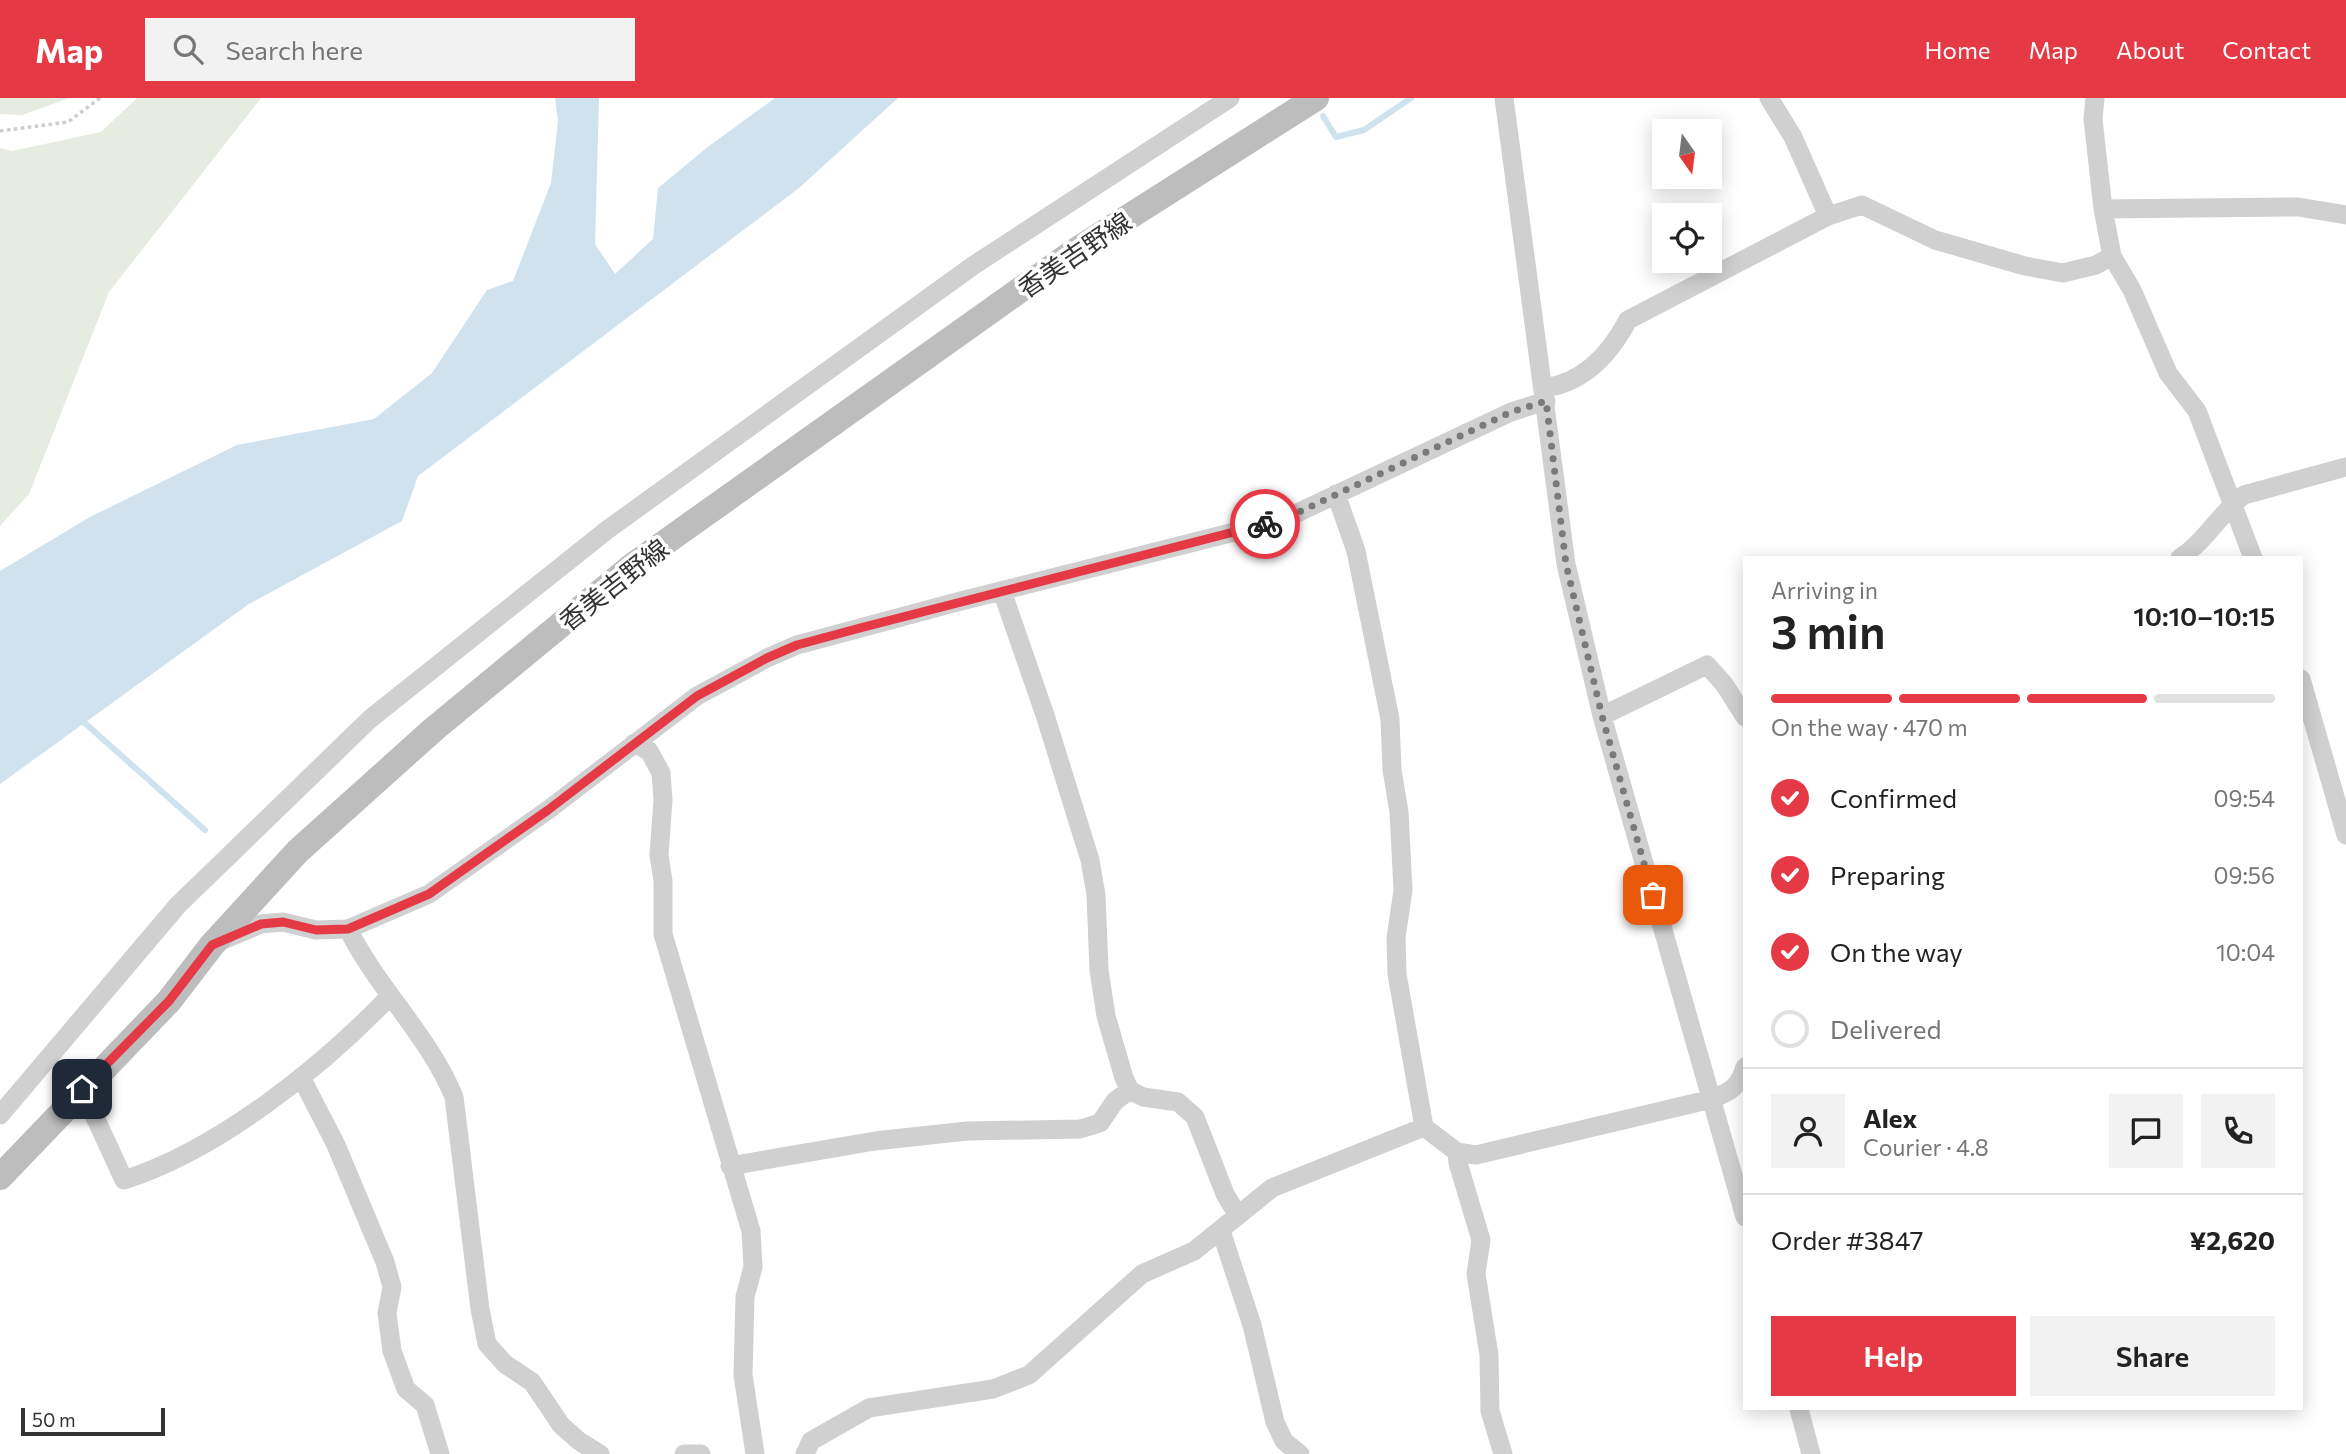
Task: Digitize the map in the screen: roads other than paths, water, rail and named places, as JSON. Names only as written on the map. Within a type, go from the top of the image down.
[{"type":"main road","name":"香美吉野線","points":[[0,1177],[169,1001],[212,945],[308,842],[434,729],[632,566],[1072,253],[1316,98]]},
{"type":"street","points":[[0,1115],[178,905],[370,719],[607,530],[862,345],[974,265],[1230,98]]},
{"type":"street","points":[[1504,98],[1566,564],[1602,716],[1743,1210]]},
{"type":"street","points":[[1769,98],[1793,138],[1828,216]]},
{"type":"street","points":[[2095,98],[2093,119],[2103,209],[2112,256],[2132,290],[2168,373],[2197,411],[2252,556]]},
{"type":"street","points":[[212,945],[261,924],[283,922],[316,930],[348,929],[429,894],[548,810],[697,696],[787,650],[872,624],[1258,526],[1336,494],[1545,394],[1592,368],[1618,339],[1628,320],[1828,216],[1862,205],[1935,240],[2025,266],[2063,273],[2096,265],[2112,256]]},
{"type":"street","points":[[2103,209],[2298,207],[2346,215]]},
{"type":"street","points":[[2183,556],[2201,543],[2231,505],[2244,495],[2346,467]]},
{"type":"street","points":[[1336,494],[1356,551],[1390,719],[1403,890],[1396,938],[1397,974],[1424,1127],[1457,1152],[1476,1155],[1712,1099],[1731,1092],[1743,1074]]},
{"type":"street","points":[[1002,591],[1045,715],[1090,860],[1096,895],[1099,970],[1106,1016],[1130,1090],[1143,1097],[1178,1102],[1195,1117],[1225,1194],[1237,1214]]},
{"type":"street","points":[[1602,716],[1707,665],[1724,684],[1743,714]]},
{"type":"street","points":[[2305,703],[2346,835]]},
{"type":"street","points":[[634,743],[649,751],[661,773],[663,800],[659,855],[663,881],[663,934],[751,1231],[753,1267],[745,1297],[743,1375],[755,1454]]},
{"type":"street","points":[[348,929],[363,960],[442,1068],[454,1097],[480,1309],[487,1344],[505,1363],[532,1381],[561,1425],[600,1454]]},
{"type":"street","points":[[82,1089],[124,1180],[152,1171],[210,1142],[301,1077],[357,1030],[389,997]]},
{"type":"street","points":[[301,1077],[336,1144],[384,1262],[392,1287],[387,1313],[392,1351],[406,1389],[425,1405],[440,1454]]},
{"type":"street","points":[[730,1166],[875,1141],[967,1131],[1080,1129],[1100,1123],[1115,1101],[1130,1090]]},
{"type":"street","points":[[805,1454],[811,1441],[869,1408],[993,1389],[1029,1375],[1142,1274],[1194,1251],[1272,1188],[1424,1127]]},
{"type":"street","points":[[1457,1152],[1481,1240],[1476,1274],[1489,1355],[1490,1411],[1503,1454]]},
{"type":"street","points":[[1221,1231],[1252,1325],[1275,1422],[1284,1441],[1300,1454]]},
{"type":"street","points":[[1798,1410],[1811,1454]]},
{"type":"street","points":[[684,1454],[701,1454]]},
{"type":"water","points":[[555,98],[599,98],[595,244],[615,274],[653,239],[658,188],[709,146],[775,98],[898,98],[799,188],[418,476],[402,521],[249,604],[0,784],[0,571],[90,517],[237,445],[374,419],[432,373],[487,290],[513,281],[551,183],[558,121]]},
{"type":"waterway","points":[[1323,116],[1336,137],[1364,130],[1411,98]]},
{"type":"waterway","points":[[78,717],[205,830]]}]
